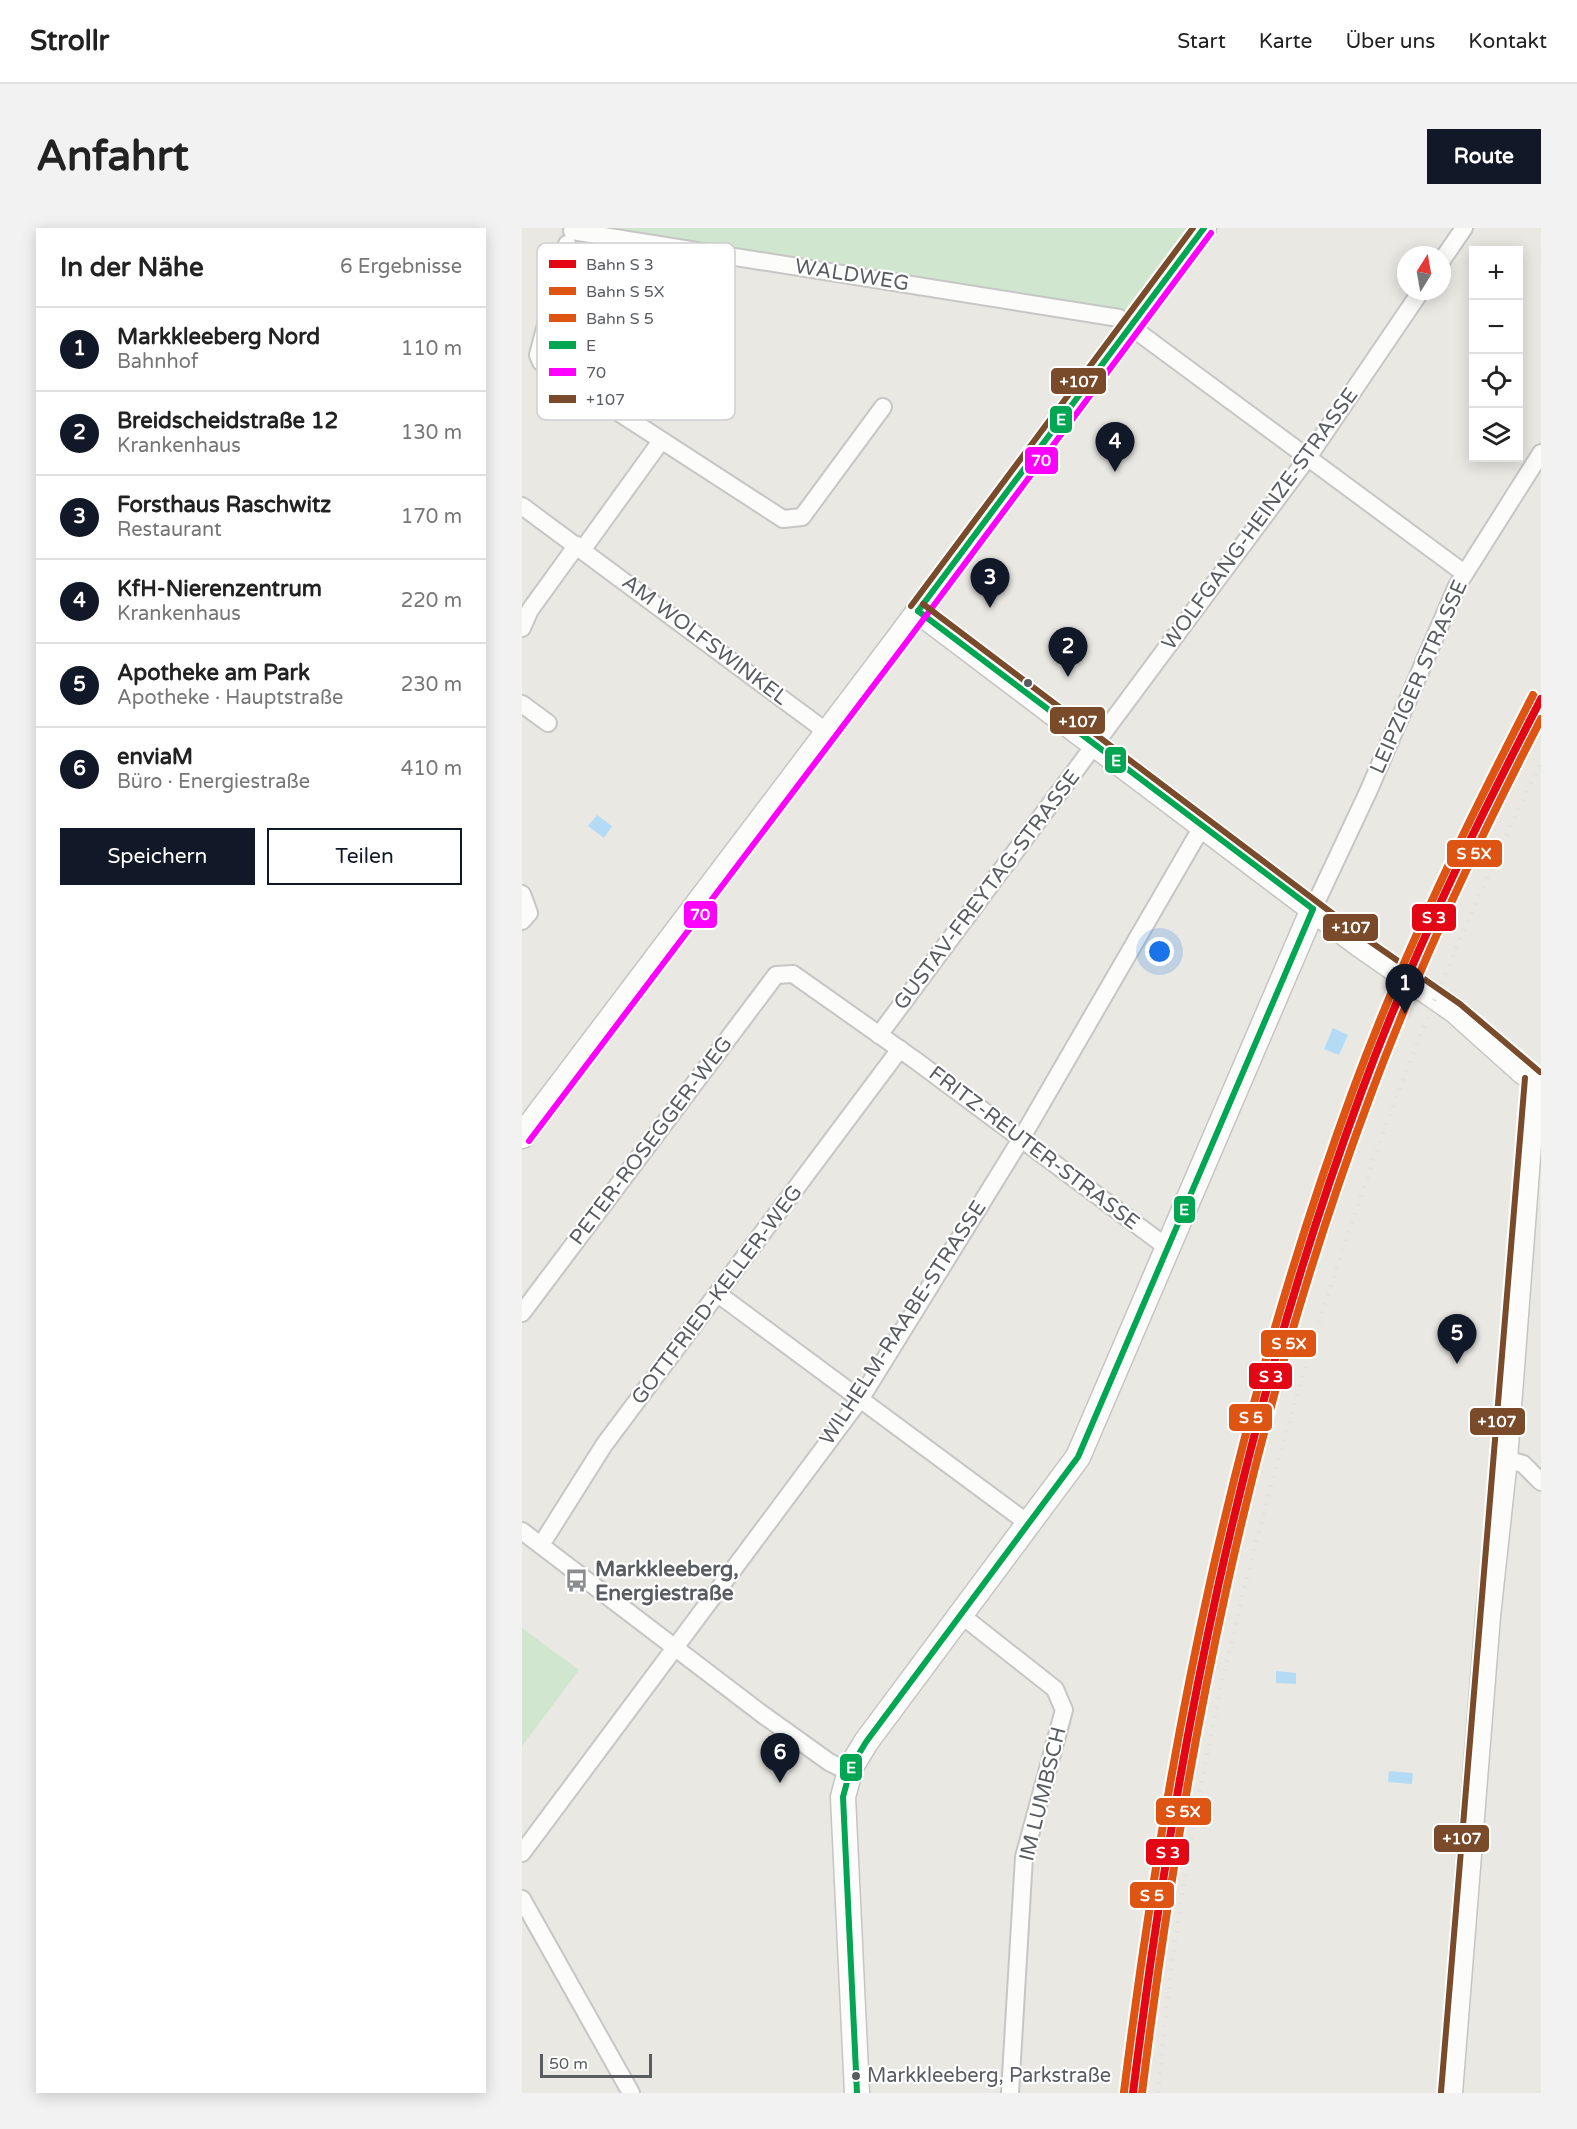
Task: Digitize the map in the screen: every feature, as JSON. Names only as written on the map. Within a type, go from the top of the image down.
[{"type":"main road","points":[[522,1135],[1204,228]]},
{"type":"main road","points":[[918,611],[1313,909],[1460,1015],[1522,1072],[1539,1077],[1528,1134],[1533,1184],[1488,1616],[1450,2093]]},
{"type":"main road","points":[[857,2093],[843,1797],[849,1773],[861,1749],[1071,1468],[1085,1442],[1313,909]]},
{"type":"main road","points":[[1528,1134],[1541,1113]]},
{"type":"street","points":[[1451,247],[1464,228]]},
{"type":"street","name":"WALDWEG","points":[[568,243],[569,238],[605,243]]},
{"type":"street","name":"WALDWEG","points":[[735,261],[994,297],[1119,318],[1309,456],[1464,573]]},
{"type":"street","name":"WOLFGANG-HEINZE-STRASSE","points":[[1095,744],[1309,456],[1415,300]]},
{"type":"street","points":[[522,628],[530,610],[661,441],[783,519],[802,517],[883,407]]},
{"type":"street","name":"WALDWEG","points":[[629,420],[661,441]]},
{"type":"street","name":"LEIPZIGER STRASSE","points":[[1313,909],[1464,573],[1541,453]]},
{"type":"street","name":"AM WOLFSWINKEL","points":[[522,506],[827,732]]},
{"type":"street","points":[[522,704],[548,723]]},
{"type":"street","name":"GUSTAV-FREYTAG-STRASSE","points":[[879,1035],[1095,744]]},
{"type":"street","name":"WILHELM-RAABE-STRASSE","points":[[522,1853],[861,1398],[1021,1139],[1203,825]]},
{"type":"street","points":[[522,894],[529,913],[522,921]]},
{"type":"street","name":"FRITZ-REUTER-STRASSE","points":[[783,972],[793,974],[900,1049],[1168,1248]]},
{"type":"street","name":"PETER-ROSEGGER-WEG","points":[[522,1313],[776,975],[783,972]]},
{"type":"street","name":"GOTTFRIED-KELLER-WEG","points":[[541,1545],[604,1445],[900,1049]]},
{"type":"street","points":[[718,1294],[1029,1524]]},
{"type":"street","points":[[1505,1459],[1523,1464],[1541,1482]]},
{"type":"street","points":[[522,1531],[762,1714],[829,1762],[849,1773]]},
{"type":"street","name":"IM LUMBSCH","points":[[961,1615],[1055,1689],[1064,1710],[1024,1857],[1010,2093]]},
{"type":"street","points":[[522,1899],[631,2093]]},
{"type":"green space","points":[[560,228],[1186,228],[1119,318],[735,256],[735,243],[653,243]]},
{"type":"green space","points":[[522,1628],[579,1670],[522,1746]]},
{"type":"water","points":[[597,815],[612,826],[604,838],[588,826]]},
{"type":"water","points":[[1333,1028],[1348,1035],[1339,1055],[1324,1049]]},
{"type":"water","points":[[1276,1671],[1296,1673],[1296,1684],[1276,1683]]},
{"type":"water","points":[[1389,1771],[1413,1773],[1412,1784],[1388,1782]]},
{"type":"railway","points":[[1158,2093],[1167,2002],[1180,1911],[1212,1730],[1254,1551],[1303,1375],[1353,1218],[1409,1064],[1472,912],[1541,763]]},
{"type":"transit line","name":"+107","points":[[911,606],[1193,228]]},
{"type":"transit line","name":"E","points":[[918,611],[1204,228]]},
{"type":"transit line","name":"70","points":[[529,1141],[905,644],[1211,233]]},
{"type":"transit line","name":"+107","points":[[923,604],[1365,938],[1460,1004],[1540,1072]]},
{"type":"transit line","name":"E","points":[[918,611],[1313,909]]},
{"type":"transit line","points":[[1124,2092],[1161,1836],[1184,1710],[1239,1460],[1273,1336],[1310,1213],[1372,1039],[1437,890],[1533,695]]},
{"type":"transit line","points":[[1133,2093],[1150,1965],[1192,1711],[1247,1462],[1281,1338],[1319,1215],[1380,1042],[1445,893],[1541,699]]},
{"type":"transit line","points":[[1142,2093],[1178,1839],[1201,1712],[1256,1462],[1290,1338],[1328,1215],[1371,1094],[1409,998],[1450,904],[1541,719]]},
{"type":"transit line","name":"E","points":[[857,2093],[843,1797],[851,1767],[866,1742],[1078,1457],[1313,909]]},
{"type":"transit line","name":"+107","points":[[1441,2092],[1525,1078]]},
{"type":"place","name":"KfH-Nierenzentrum","points":[[1115,472]]},
{"type":"place","name":"Forsthaus Raschwitz","points":[[990,608]]},
{"type":"place","name":"Breidscheidstraße 12","points":[[1068,677]]},
{"type":"place","name":"Markkleeberg Nord","points":[[1405,1014]]},
{"type":"place","name":"Apotheke am Park","points":[[1457,1364]]},
{"type":"place","name":"Markkleeberg, Energiestraße","points":[[577,1581]]},
{"type":"place","name":"enviaM","points":[[780,1783]]},
{"type":"place","name":"Markkleeberg, Parkstraße","points":[[856,2076]]}]
